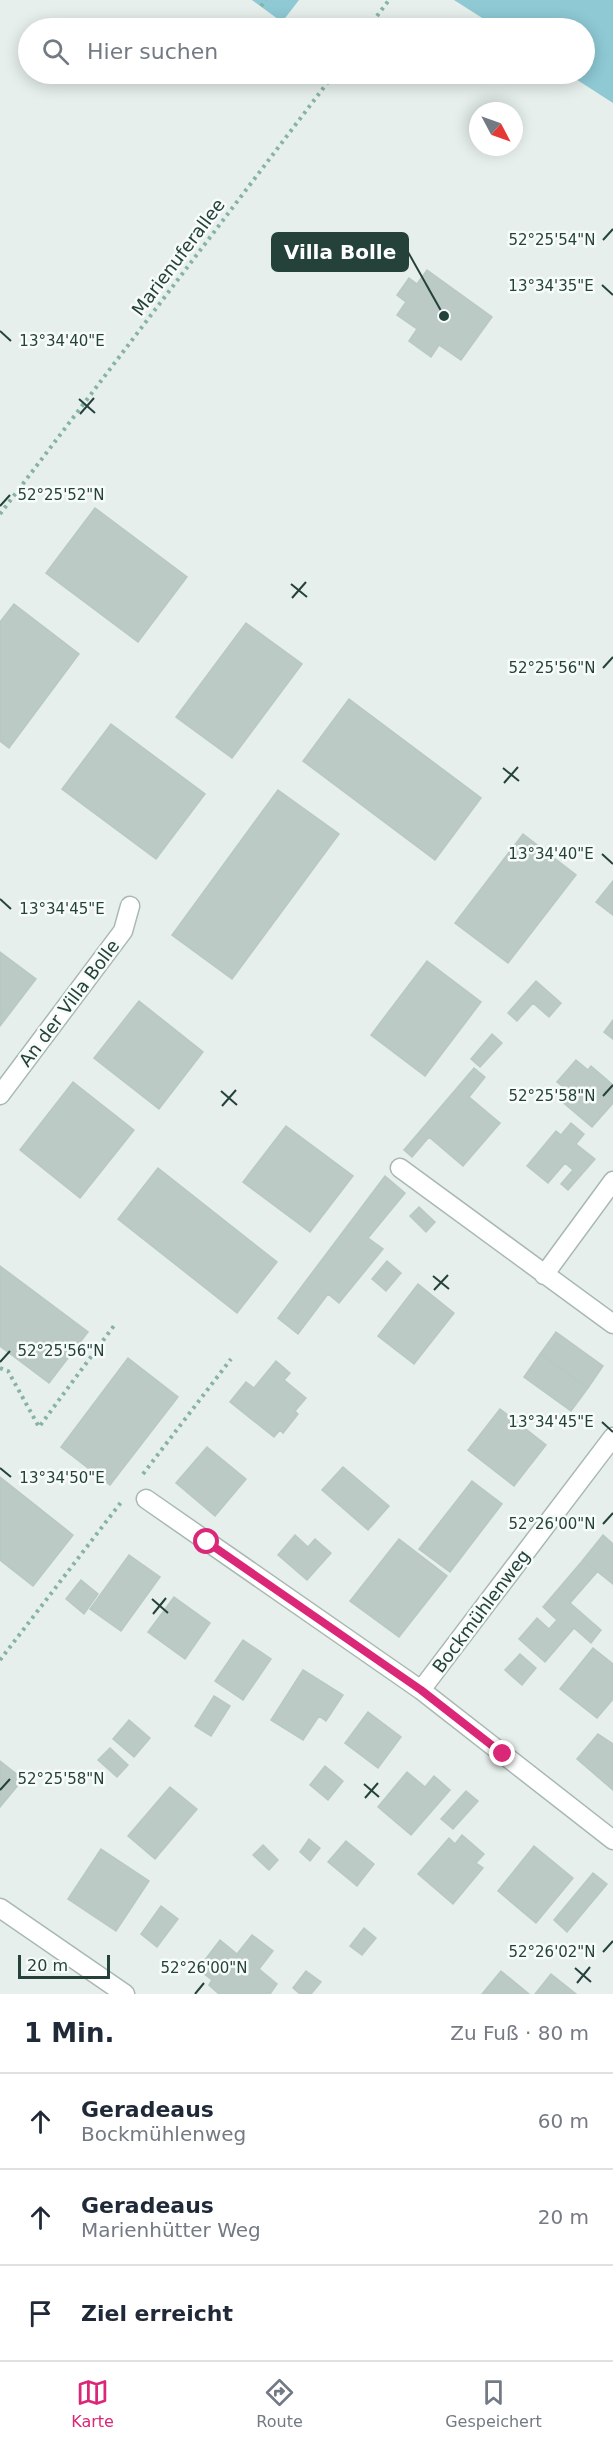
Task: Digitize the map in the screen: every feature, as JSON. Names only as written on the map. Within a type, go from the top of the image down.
[{"type":"street","name":"An der Villa Bolle","points":[[0,1095],[123,931],[129,906]]},
{"type":"street","points":[[399,1168],[613,1324]]},
{"type":"street","points":[[544,1275],[613,1181]]},
{"type":"street","name":"Bockmühlenweg","points":[[146,1500],[421,1690],[613,1437]]},
{"type":"street","points":[[421,1690],[613,1840]]},
{"type":"street","points":[[0,1908],[125,1994]]},
{"type":"path","points":[[261,6],[266,0]]},
{"type":"path","points":[[376,18],[389,0]]},
{"type":"path","name":"Marienuferallee","points":[[0,514],[326,84]]},
{"type":"path","points":[[0,1368],[8,1371],[39,1427],[116,1323]]},
{"type":"path","points":[[142,1475],[231,1359]]},
{"type":"path","points":[[0,1660],[128,1494]]},
{"type":"water","points":[[252,0],[299,0],[285,18],[277,18]]},
{"type":"water","points":[[454,0],[613,0],[613,103],[584,84],[595,84],[595,18],[482,18]]},
{"type":"building","points":[[427,270],[492,317],[461,360],[439,345],[431,357],[409,341],[417,329],[397,315],[406,302],[397,295],[409,278],[417,284]]},
{"type":"building","points":[[95,508],[187,577],[138,642],[46,573]]},
{"type":"building","points":[[14,604],[79,654],[9,748],[0,741],[0,622]]},
{"type":"building","points":[[246,623],[302,664],[232,758],[176,717]]},
{"type":"building","points":[[349,699],[481,798],[435,860],[303,761]]},
{"type":"building","points":[[111,724],[205,794],[156,859],[62,789]]},
{"type":"building","points":[[278,790],[339,834],[232,979],[172,935]]},
{"type":"building","points":[[523,834],[576,875],[508,963],[455,923]]},
{"type":"building","points":[[613,881],[613,915],[596,902]]},
{"type":"building","points":[[0,952],[36,979],[0,1026]]},
{"type":"building","points":[[427,961],[481,1002],[425,1076],[371,1035]]},
{"type":"building","points":[[536,981],[561,1003],[549,1017],[533,1003],[517,1021],[508,1013]]},
{"type":"building","points":[[139,1001],[203,1052],[159,1109],[94,1058]]},
{"type":"building","points":[[613,1020],[613,1039],[604,1032]]},
{"type":"building","points":[[492,1034],[502,1043],[480,1067],[471,1059]]},
{"type":"building","points":[[576,1060],[588,1070],[591,1066],[613,1085],[613,1103],[592,1127],[560,1100],[568,1091],[557,1082]]},
{"type":"building","points":[[474,1068],[485,1077],[469,1097],[500,1123],[463,1166],[429,1137],[412,1157],[404,1150]]},
{"type":"building","points":[[73,1082],[134,1130],[80,1198],[20,1150]]},
{"type":"building","points":[[571,1123],[584,1134],[576,1144],[595,1159],[568,1190],[561,1184],[573,1170],[565,1163],[548,1183],[527,1166],[556,1131],[561,1135]]},
{"type":"building","points":[[286,1126],[353,1176],[310,1232],[243,1182]]},
{"type":"building","points":[[158,1168],[277,1262],[237,1313],[118,1219]]},
{"type":"building","points":[[385,1176],[405,1193],[368,1238],[383,1249],[339,1303],[328,1294],[298,1334],[278,1318]]},
{"type":"building","points":[[419,1207],[435,1222],[426,1232],[410,1216]]},
{"type":"building","points":[[387,1261],[401,1273],[386,1291],[372,1279]]},
{"type":"building","points":[[0,1266],[88,1332],[49,1383],[0,1346]]},
{"type":"building","points":[[418,1284],[454,1313],[414,1364],[378,1336]]},
{"type":"building","points":[[556,1332],[603,1366],[588,1388],[540,1354]]},
{"type":"building","points":[[540,1354],[588,1388],[571,1411],[524,1377]]},
{"type":"building","points":[[128,1358],[178,1397],[110,1485],[61,1447]]},
{"type":"building","points":[[276,1361],[290,1373],[284,1380],[306,1398],[295,1411],[298,1414],[283,1433],[280,1430],[274,1437],[230,1402],[246,1382],[254,1388]]},
{"type":"building","points":[[500,1409],[546,1445],[514,1486],[468,1450]]},
{"type":"building","points":[[207,1447],[246,1479],[215,1516],[176,1483]]},
{"type":"building","points":[[343,1467],[389,1506],[368,1530],[322,1490]]},
{"type":"building","points":[[0,1477],[73,1535],[33,1586],[0,1560]]},
{"type":"building","points":[[472,1481],[502,1504],[450,1572],[419,1549]]},
{"type":"building","points":[[295,1535],[308,1547],[315,1539],[331,1553],[307,1580],[278,1555]]},
{"type":"building","points":[[603,1535],[613,1544],[613,1584],[583,1560]]},
{"type":"building","points":[[399,1539],[447,1576],[399,1637],[350,1601]]},
{"type":"building","points":[[129,1555],[160,1577],[121,1631],[90,1609]]},
{"type":"building","points":[[583,1560],[597,1572],[570,1603],[601,1630],[591,1643],[574,1628],[545,1662],[519,1639],[537,1618],[549,1629],[557,1620],[543,1607]]},
{"type":"building","points":[[81,1580],[98,1594],[84,1614],[66,1599]]},
{"type":"building","points":[[174,1597],[210,1623],[185,1659],[148,1632]]},
{"type":"building","points":[[243,1640],[271,1659],[243,1700],[215,1681]]},
{"type":"building","points":[[593,1648],[613,1664],[613,1699],[597,1718],[560,1689]]},
{"type":"building","points":[[520,1654],[536,1668],[522,1685],[505,1670]]},
{"type":"building","points":[[303,1670],[343,1695],[326,1721],[319,1716],[303,1740],[271,1720]]},
{"type":"building","points":[[214,1696],[230,1706],[211,1736],[195,1726]]},
{"type":"building","points":[[368,1712],[401,1737],[378,1768],[345,1743]]},
{"type":"building","points":[[129,1720],[150,1738],[134,1757],[113,1739]]},
{"type":"building","points":[[598,1734],[613,1744],[613,1790],[577,1759]]},
{"type":"building","points":[[110,1748],[128,1765],[117,1777],[98,1760]]},
{"type":"building","points":[[0,1761],[23,1779],[0,1807]]},
{"type":"building","points":[[325,1766],[343,1781],[328,1800],[310,1785]]},
{"type":"building","points":[[407,1772],[425,1787],[434,1776],[450,1790],[411,1835],[378,1807]]},
{"type":"building","points":[[170,1787],[197,1809],[155,1859],[128,1836]]},
{"type":"building","points":[[466,1791],[478,1801],[453,1829],[441,1819]]},
{"type":"building","points":[[462,1835],[484,1854],[476,1863],[483,1868],[453,1904],[418,1874],[449,1838],[455,1844]]},
{"type":"building","points":[[309,1839],[320,1848],[310,1861],[300,1852]]},
{"type":"building","points":[[346,1841],[374,1864],[357,1886],[328,1862]]},
{"type":"building","points":[[263,1845],[278,1860],[269,1870],[253,1855]]},
{"type":"building","points":[[534,1846],[573,1878],[536,1923],[498,1891]]},
{"type":"building","points":[[101,1849],[149,1881],[116,1931],[68,1899]]},
{"type":"building","points":[[593,1873],[607,1884],[567,1932],[554,1920]]},
{"type":"building","points":[[161,1906],[178,1919],[157,1947],[141,1934]]},
{"type":"building","points":[[364,1928],[376,1938],[362,1955],[350,1946]]},
{"type":"building","points":[[252,1935],[273,1951],[259,1969],[277,1984],[270,1994],[219,1994],[209,1985],[212,1980],[198,1969],[220,1940],[237,1954]]},
{"type":"building","points":[[306,1971],[321,1982],[311,1994],[300,1994],[293,1988]]},
{"type":"building","points":[[501,1971],[529,1994],[482,1994]]},
{"type":"building","points":[[551,1974],[576,1994],[535,1994]]},
{"type":"place","name":"Villa Bolle","points":[[444,316]]},
{"type":"route","points":[[207,1542],[421,1690],[503,1754]]}]
